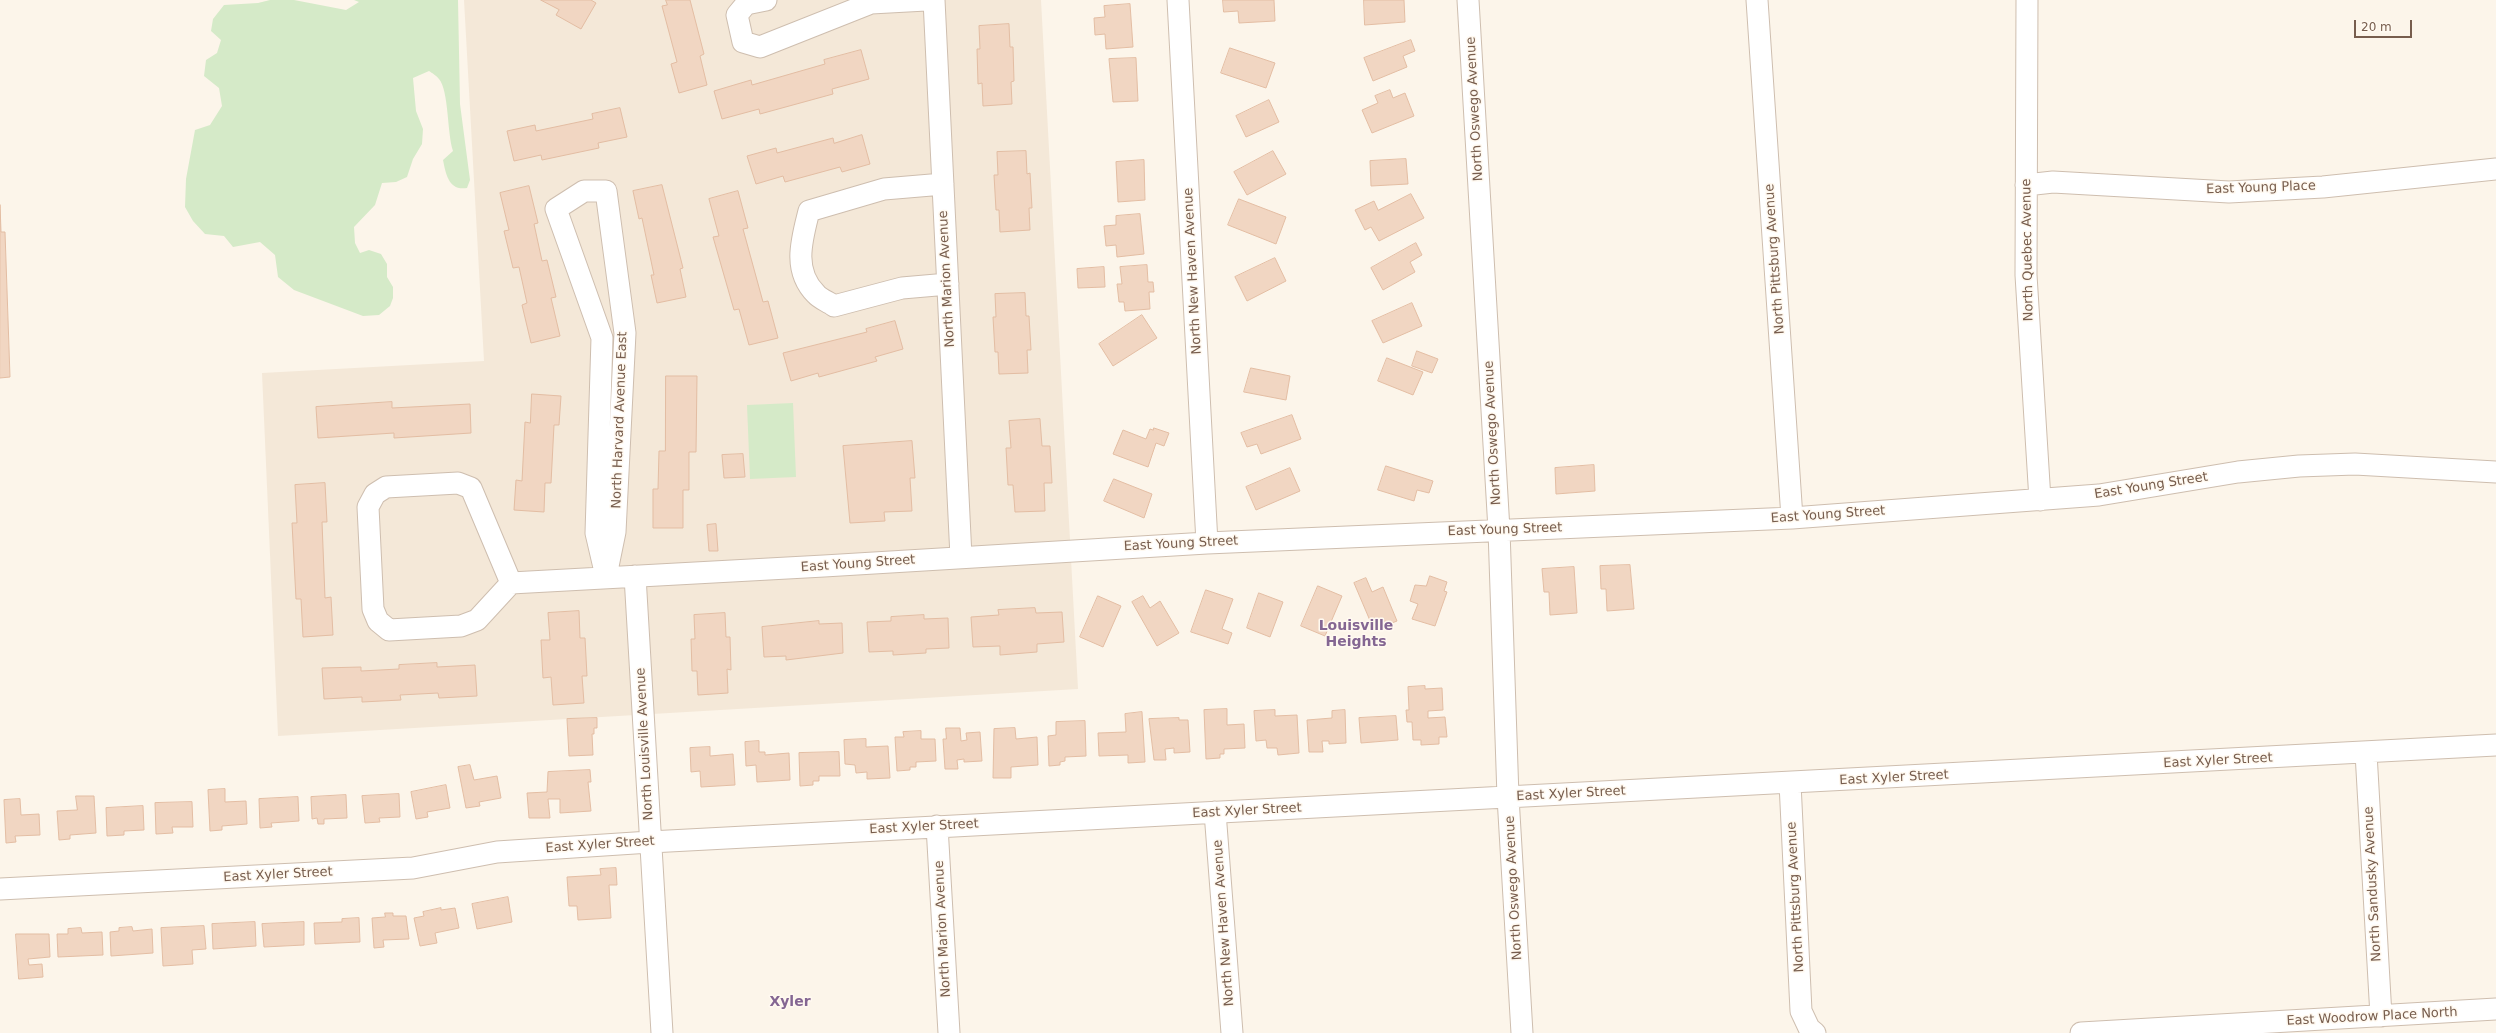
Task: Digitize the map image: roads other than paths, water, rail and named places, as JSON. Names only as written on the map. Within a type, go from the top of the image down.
[{"type":"street","points":[[766,0],[746,4],[737,15],[743,42],[760,47],[871,3],[926,0]]},
{"type":"street","name":"North Marion Avenue","points":[[934,0],[961,557]]},
{"type":"street","name":"North New Haven Avenue","points":[[1178,0],[1207,543]]},
{"type":"street","name":"North Oswego Avenue","points":[[1468,0],[1498,530],[1508,797],[1522,1033]]},
{"type":"street","name":"North Pittsburg Avenue","points":[[1757,0],[1792,518]]},
{"type":"street","name":"North Quebec Avenue","points":[[2027,0],[2026,275],[2040,500]]},
{"type":"street","name":"East Young Place","points":[[2026,185],[2053,182],[2229,192],[2323,187],[2496,169]]},
{"type":"street","points":[[943,184],[884,189],[809,211],[799,252],[802,272],[816,294],[834,306],[902,288],[948,284]]},
{"type":"street","name":"North Harvard Avenue East","points":[[584,191],[606,191],[625,333],[615,532],[606,576],[596,533],[602,338],[556,209],[584,191]]},
{"type":"street","name":"East Young Street","points":[[511,582],[1207,543],[1792,518],[2099,495],[2238,472],[2299,466],[2355,464],[2496,472]]},
{"type":"street","points":[[458,483],[471,488],[511,582],[477,620],[461,626],[389,630],[378,621],[373,609],[368,507],[375,494],[386,487],[458,483]]},
{"type":"street","name":"North Louisville Avenue","points":[[635,576],[662,1033]]},
{"type":"street","name":"East Xyler Street","points":[[0,890],[413,868],[497,852],[650,842],[2496,745]]},
{"type":"street","name":"North Sandusky Avenue","points":[[2366,753],[2381,1016]]},
{"type":"street","name":"North Pittsburg Avenue","points":[[1790,783],[1801,1010],[1809,1028],[1815,1033]]},
{"type":"street","name":"North New Haven Avenue","points":[[1215,812],[1232,1033]]},
{"type":"street","name":"North Marion Avenue","points":[[937,826],[949,1033]]},
{"type":"street","name":"East Woodrow Place North","points":[[2081,1033],[2253,1028],[2381,1016],[2496,1009]]},
{"type":"district","name":"Louisville Heights","points":[[1356,634]]},
{"type":"district","name":"Xyler","points":[[790,1002]]}]
